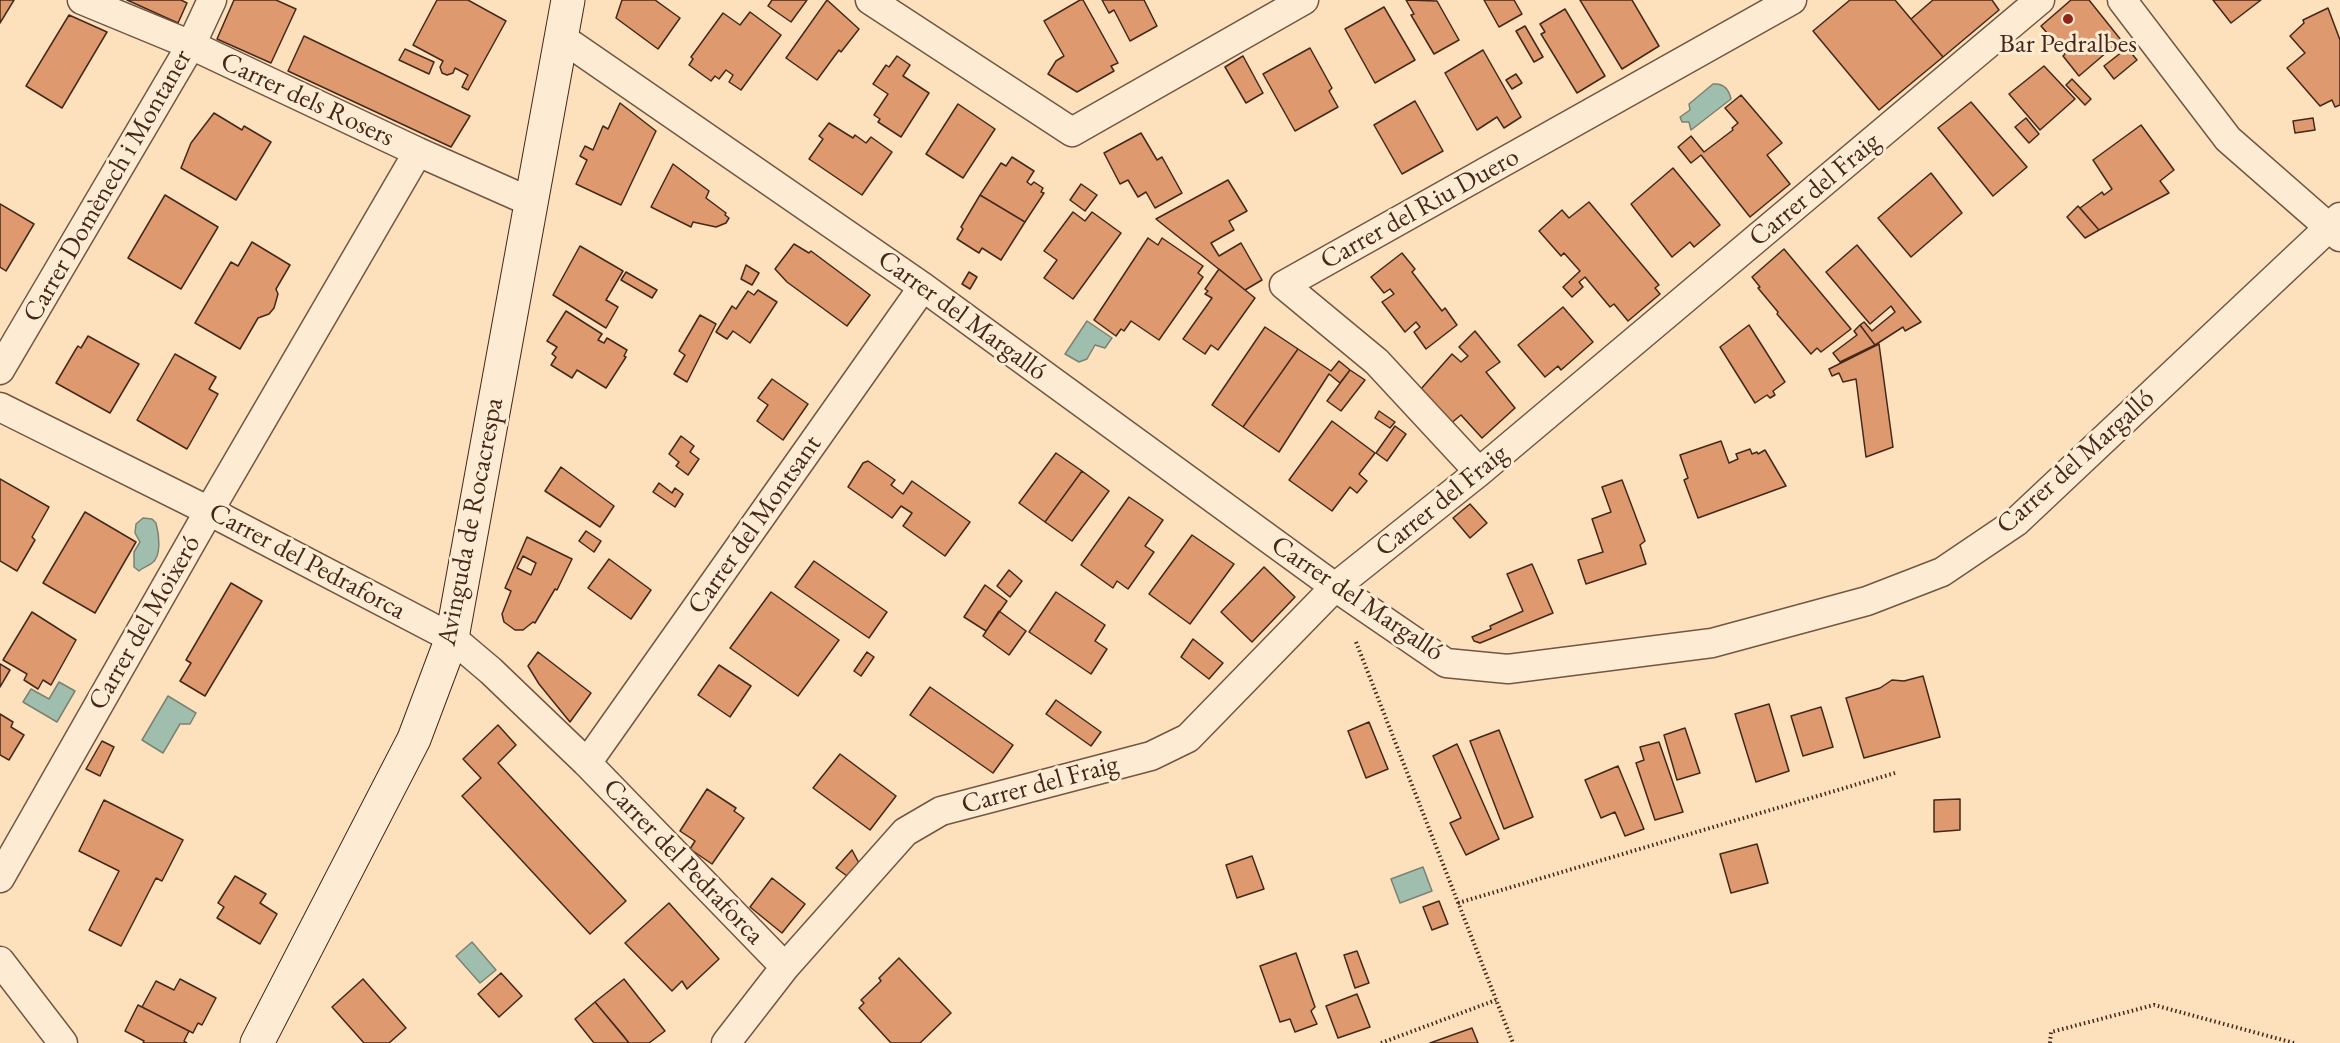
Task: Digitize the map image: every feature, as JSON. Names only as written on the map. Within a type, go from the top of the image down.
[{"type":"street","name":"Carrer dels Rosers","points":[[82,0],[191,45],[418,152],[531,202]]},
{"type":"street","name":"Carrer Domènech i Montaner","points":[[0,370],[191,45],[212,0]]},
{"type":"street","name":"Avinguda de Rocacrespa","points":[[257,1043],[414,739],[452,638],[568,0]]},
{"type":"street","points":[[870,0],[1072,132],[1305,0]]},
{"type":"street","name":"Carrer del Riu Duero","points":[[1479,472],[1377,362],[1284,285],[1792,0]]},
{"type":"street","name":"Carrer del Fraig","points":[[726,1043],[785,967],[905,832],[941,811],[1151,756],[1188,738],[1335,587],[1479,472],[2040,0]]},
{"type":"street","points":[[2122,0],[2229,139],[2336,227]]},
{"type":"street","name":"Carrer del Margalló","points":[[562,38],[924,287],[1335,587],[1446,663],[1508,669],[1712,643],[1867,601],[1942,572],[2016,522],[2336,227]]},
{"type":"street","name":"Carrer del Moixeró","points":[[0,878],[209,511],[418,152]]},
{"type":"street","name":"Carrer del Montsant","points":[[587,763],[924,287]]},
{"type":"street","name":"Carrer del Pedraforca","points":[[0,407],[209,511],[452,638],[587,763],[785,967]]},
{"type":"street","points":[[0,961],[63,1043]]},
{"type":"path","points":[[1356,642],[1514,1043]]},
{"type":"path","points":[[1458,903],[1895,773]]},
{"type":"path","points":[[1381,1043],[1496,1000]]},
{"type":"path","points":[[2050,1043],[2051,1032],[2154,1005],[2294,1043]]},
{"type":"shaded area","points":[[1713,84],[1725,87],[1731,99],[1691,130],[1689,122],[1682,122],[1680,117],[1690,110],[1689,104]]},
{"type":"shaded area","points":[[1087,321],[1112,338],[1105,348],[1095,345],[1087,359],[1079,362],[1065,354]]},
{"type":"shaded area","points":[[143,518],[152,519],[156,523],[159,539],[155,560],[139,571],[134,567],[134,552],[140,542],[135,533],[136,524]]},
{"type":"shaded area","points":[[59,682],[75,691],[57,722],[23,702],[31,689],[49,699]]},
{"type":"shaded area","points":[[168,696],[196,713],[190,724],[180,724],[163,753],[142,740]]},
{"type":"shaded area","points":[[1423,867],[1432,891],[1400,903],[1391,879]]},
{"type":"shaded area","points":[[472,942],[496,970],[480,983],[456,956]]},
{"type":"building","points":[[0,0],[14,0],[0,23]]},
{"type":"building","points":[[127,0],[181,0],[187,3],[178,23]]},
{"type":"building","points":[[234,0],[276,0],[296,9],[271,63],[217,39]]},
{"type":"building","points":[[437,0],[468,0],[506,21],[468,90],[462,87],[468,75],[455,68],[453,73],[447,75],[442,73],[440,67],[443,61],[413,45]]},
{"type":"building","points":[[622,0],[655,0],[680,18],[658,49],[616,18]]},
{"type":"building","points":[[772,0],[807,0],[791,22],[768,6]]},
{"type":"building","points":[[827,0],[859,29],[841,52],[839,50],[817,80],[786,58]]},
{"type":"building","points":[[1083,0],[1118,63],[1111,66],[1114,71],[1077,92],[1048,74],[1056,61],[1064,56],[1044,21]]},
{"type":"building","points":[[1102,0],[1144,0],[1157,26],[1130,41],[1114,10],[1109,13]]},
{"type":"building","points":[[1406,0],[1437,1],[1459,40],[1434,54],[1411,15],[1414,14]]},
{"type":"building","points":[[1484,0],[1514,0],[1522,14],[1499,27]]},
{"type":"building","points":[[1580,0],[1632,0],[1659,46],[1622,69]]},
{"type":"building","points":[[1850,0],[1895,0],[1943,57],[1879,110],[1813,31]]},
{"type":"building","points":[[1933,0],[1992,0],[1999,10],[1943,57],[1911,19]]},
{"type":"building","points":[[2071,0],[2089,0],[2121,40],[2079,76],[2063,56],[2065,54],[2041,26]]},
{"type":"building","points":[[2213,0],[2261,0],[2231,23]]},
{"type":"building","points":[[1384,7],[1415,60],[1375,83],[1345,29]]},
{"type":"building","points":[[2328,8],[2340,40],[2340,105],[2335,107],[2332,100],[2320,106],[2287,68],[2305,53],[2290,36],[2304,23],[2303,20]]},
{"type":"building","points":[[1565,9],[1605,76],[1577,93],[1541,34],[1545,32],[1540,24]]},
{"type":"building","points":[[750,12],[781,35],[741,90],[729,82],[733,75],[726,70],[719,79],[715,76],[711,81],[689,65],[693,59],[691,57],[723,13],[740,25]]},
{"type":"building","points":[[69,15],[107,32],[62,108],[26,86]]},
{"type":"building","points":[[1525,26],[1543,57],[1534,62],[1516,31]]},
{"type":"building","points":[[304,36],[470,116],[451,147],[288,71]]},
{"type":"building","points":[[1310,48],[1332,88],[1329,91],[1338,107],[1295,131],[1263,74]]},
{"type":"building","points":[[2127,48],[2137,60],[2114,79],[2104,66]]},
{"type":"building","points":[[405,49],[434,62],[429,74],[399,60]]},
{"type":"building","points":[[1483,50],[1521,117],[1504,128],[1497,117],[1477,130],[1445,73]]},
{"type":"building","points":[[897,56],[910,65],[903,76],[929,93],[901,137],[878,122],[880,119],[874,115],[888,94],[873,84],[886,65],[889,67]]},
{"type":"building","points":[[1243,56],[1263,93],[1246,103],[1225,67]]},
{"type":"building","points":[[2044,66],[2075,99],[2040,130],[2009,94]]},
{"type":"building","points":[[1516,74],[1522,83],[1512,89],[1506,80]]},
{"type":"building","points":[[2072,79],[2091,99],[2085,105],[2066,85]]},
{"type":"building","points":[[1741,95],[1782,143],[1767,155],[1790,184],[1750,217],[1701,155],[1691,163],[1678,147],[1691,136],[1704,152],[1733,130],[1732,128],[1738,123],[1725,108]]},
{"type":"building","points":[[1415,101],[1443,151],[1402,174],[1374,125]]},
{"type":"building","points":[[1971,102],[2027,167],[1993,196],[1938,128]]},
{"type":"building","points":[[620,103],[656,131],[621,205],[576,184],[587,160],[580,156],[585,146],[593,150],[603,126],[608,129]]},
{"type":"building","points":[[958,104],[995,129],[963,178],[926,154]]},
{"type":"building","points":[[214,113],[242,130],[244,126],[271,142],[236,200],[181,168],[191,143]]},
{"type":"building","points":[[2026,118],[2039,134],[2029,143],[2015,127]]},
{"type":"building","points":[[2313,118],[2315,130],[2295,133],[2293,121]]},
{"type":"building","points":[[829,123],[853,138],[855,135],[866,143],[871,137],[892,152],[862,195],[809,159],[823,139],[819,136]]},
{"type":"building","points":[[2141,125],[2174,170],[2160,181],[2169,193],[2099,230],[2080,208],[2102,192],[2104,195],[2112,189],[2093,160]]},
{"type":"building","points":[[1141,133],[1157,160],[1162,157],[1182,193],[1155,208],[1146,192],[1138,197],[1128,180],[1120,184],[1104,153]]},
{"type":"building","points":[[1012,157],[1034,171],[1027,182],[1031,185],[1034,182],[1043,188],[1041,192],[1044,193],[1025,222],[980,195],[1001,163],[1006,166]]},
{"type":"building","points":[[673,164],[709,191],[706,198],[726,213],[725,215],[729,218],[726,223],[716,227],[693,222],[691,227],[651,207]]},
{"type":"building","points":[[1673,168],[1720,225],[1694,247],[1690,242],[1672,257],[1631,204]]},
{"type":"building","points":[[1931,173],[1962,213],[1911,257],[1878,218]]},
{"type":"building","points":[[1228,180],[1247,211],[1229,221],[1234,230],[1211,243],[1219,256],[1241,243],[1262,280],[1245,290],[1156,219]]},
{"type":"building","points":[[1081,184],[1097,195],[1085,211],[1070,200]]},
{"type":"building","points":[[165,195],[218,227],[181,289],[128,258]]},
{"type":"building","points":[[980,195],[1025,222],[1001,260],[982,248],[979,253],[957,239],[963,229],[961,227]]},
{"type":"building","points":[[1589,202],[1659,285],[1655,288],[1660,294],[1628,321],[1614,304],[1610,307],[1585,277],[1579,282],[1583,287],[1572,297],[1563,287],[1580,271],[1564,253],[1561,256],[1539,231],[1562,210],[1569,218]]},
{"type":"building","points":[[0,204],[34,224],[6,271],[0,267]]},
{"type":"building","points":[[2078,206],[2099,230],[2085,238],[2067,217]]},
{"type":"building","points":[[1073,212],[1085,221],[1092,212],[1121,233],[1073,299],[1044,278],[1057,260],[1044,251]]},
{"type":"building","points":[[1148,238],[1158,245],[1162,238],[1203,266],[1198,273],[1203,277],[1159,340],[1131,321],[1124,331],[1121,329],[1116,336],[1094,320]]},
{"type":"building","points":[[252,242],[290,265],[276,289],[278,294],[274,308],[269,314],[258,318],[240,349],[195,323],[231,262],[238,266]]},
{"type":"building","points":[[794,244],[809,253],[811,251],[870,295],[847,326],[787,282],[775,269]]},
{"type":"building","points":[[1857,245],[1921,322],[1905,331],[1903,327],[1875,345],[1860,325],[1864,322],[1872,331],[1895,312],[1891,306],[1870,324],[1826,272]]},
{"type":"building","points":[[580,246],[623,271],[606,300],[618,307],[606,328],[553,295]]},
{"type":"building","points":[[1784,249],[1851,329],[1821,352],[1817,348],[1811,354],[1777,314],[1778,312],[1752,277]]},
{"type":"building","points":[[1402,253],[1415,269],[1412,272],[1442,311],[1445,308],[1457,325],[1426,349],[1414,332],[1420,327],[1416,322],[1405,332],[1382,302],[1394,294],[1390,289],[1384,293],[1371,277]]},
{"type":"building","points":[[746,265],[759,273],[752,285],[741,279]]},
{"type":"building","points":[[1219,269],[1255,298],[1218,350],[1211,345],[1205,354],[1183,339],[1212,298],[1205,294],[1208,291],[1205,289]]},
{"type":"building","points":[[626,272],[657,290],[652,298],[621,280]]},
{"type":"building","points":[[969,272],[977,277],[970,289],[962,284]]},
{"type":"building","points":[[758,290],[777,302],[750,343],[733,331],[727,339],[716,332],[732,306],[736,309],[748,291],[754,295]]},
{"type":"building","points":[[1563,307],[1593,342],[1561,370],[1558,366],[1545,377],[1518,345]]},
{"type":"building","points":[[566,311],[602,334],[598,340],[604,343],[607,338],[627,350],[624,356],[626,357],[606,388],[577,370],[572,378],[551,365],[556,357],[552,354],[557,347],[547,341]]},
{"type":"building","points":[[700,315],[716,324],[687,382],[674,374],[685,355],[679,351]]},
{"type":"building","points":[[1749,325],[1785,382],[1773,391],[1775,395],[1770,398],[1767,395],[1755,403],[1720,347]]},
{"type":"building","points":[[1860,325],[1875,345],[1840,362],[1833,353],[1857,335],[1854,331]]},
{"type":"building","points":[[1265,327],[1298,349],[1243,427],[1212,405]]},
{"type":"building","points":[[1475,331],[1500,362],[1486,372],[1515,408],[1482,438],[1461,415],[1450,424],[1420,390],[1452,354],[1461,362],[1468,356],[1459,347]]},
{"type":"building","points":[[88,336],[139,364],[110,413],[56,383],[78,346],[81,348]]},
{"type":"building","points":[[1879,344],[1893,447],[1866,457],[1856,379],[1843,382],[1839,373],[1832,376],[1829,369]]},
{"type":"building","points":[[1298,349],[1331,371],[1339,361],[1350,370],[1340,383],[1329,374],[1279,452],[1243,427]]},
{"type":"building","points":[[175,354],[216,377],[209,389],[218,394],[187,449],[137,420]]},
{"type":"building","points":[[1350,370],[1365,380],[1341,411],[1327,401]]},
{"type":"building","points":[[772,379],[808,404],[783,440],[757,421],[768,405],[758,398]]},
{"type":"building","points":[[1379,411],[1395,422],[1390,428],[1375,418]]},
{"type":"building","points":[[1332,421],[1375,453],[1359,474],[1367,481],[1357,493],[1350,487],[1332,511],[1289,480]]},
{"type":"building","points":[[1395,426],[1406,434],[1387,461],[1376,453]]},
{"type":"building","points":[[681,436],[694,446],[690,452],[699,459],[688,475],[676,466],[679,462],[669,454]]},
{"type":"building","points":[[1721,441],[1729,463],[1738,459],[1736,454],[1750,449],[1752,454],[1765,450],[1786,486],[1698,518],[1684,480],[1688,478],[1680,455]]},
{"type":"building","points":[[1056,453],[1082,471],[1045,522],[1019,503]]},
{"type":"building","points":[[868,461],[895,480],[891,485],[903,494],[912,481],[970,522],[945,556],[903,526],[912,513],[901,506],[892,518],[848,487],[863,463]]},
{"type":"building","points":[[561,467],[614,506],[600,527],[545,491]]},
{"type":"building","points":[[1082,471],[1109,491],[1072,541],[1045,522]]},
{"type":"building","points":[[0,479],[49,507],[32,537],[35,540],[17,571],[0,561]]},
{"type":"building","points":[[1622,480],[1645,541],[1640,545],[1646,564],[1586,584],[1578,560],[1603,552],[1592,519],[1611,512],[1602,487]]},
{"type":"building","points":[[659,483],[672,493],[675,488],[683,494],[675,507],[653,492]]},
{"type":"building","points":[[1129,497],[1163,520],[1145,546],[1154,552],[1128,589],[1117,581],[1113,588],[1081,565]]},
{"type":"building","points":[[1470,504],[1487,523],[1470,538],[1453,518]]},
{"type":"building","points":[[85,512],[136,542],[95,613],[43,583]]},
{"type":"building","points":[[586,531],[601,541],[594,552],[579,541]]},
{"type":"building","points":[[1192,535],[1234,564],[1190,624],[1149,594]]},
{"type":"building","points":[[527,537],[572,559],[557,590],[555,589],[535,623],[533,622],[523,630],[515,630],[504,622],[502,614],[511,591],[505,588]],"holes":[[[523,556],[536,563],[531,575],[517,568]]]},
{"type":"building","points":[[609,559],[651,590],[631,619],[588,588]]},
{"type":"building","points":[[814,561],[887,612],[869,638],[795,587]]},
{"type":"building","points":[[1532,564],[1553,613],[1480,643],[1474,641],[1472,637],[1523,611],[1507,574]]},
{"type":"building","points":[[1264,567],[1295,597],[1252,642],[1221,612]]},
{"type":"building","points":[[1009,570],[1022,581],[1010,597],[997,586]]},
{"type":"building","points":[[231,583],[262,601],[205,696],[180,681],[191,663],[186,660]]},
{"type":"building","points":[[985,585],[1007,601],[986,631],[964,617]]},
{"type":"building","points":[[771,592],[839,640],[798,696],[730,648]]},
{"type":"building","points":[[1056,592],[1105,625],[1095,641],[1107,649],[1091,674],[1029,632]]},
{"type":"building","points":[[999,611],[1026,631],[1009,655],[983,636]]},
{"type":"building","points":[[32,612],[76,640],[51,685],[43,680],[38,689],[24,680],[27,674],[3,660]]},
{"type":"building","points":[[1193,639],[1223,663],[1209,679],[1181,657]]},
{"type":"building","points":[[538,652],[591,693],[570,722],[539,684],[528,666]]},
{"type":"building","points":[[867,652],[874,657],[861,676],[854,671]]},
{"type":"building","points":[[0,664],[10,670],[0,687]]},
{"type":"building","points":[[719,665],[751,686],[730,717],[698,695]]},
{"type":"building","points":[[1923,676],[1940,737],[1864,758],[1846,698],[1880,688],[1892,680],[1904,681]]},
{"type":"building","points":[[930,687],[1013,745],[993,773],[910,715]]},
{"type":"building","points":[[1056,700],[1101,732],[1091,746],[1046,714]]},
{"type":"building","points":[[1769,704],[1789,771],[1756,782],[1735,714]]},
{"type":"building","points":[[1821,707],[1833,747],[1803,756],[1791,716]]},
{"type":"building","points":[[0,714],[13,722],[11,727],[24,735],[9,760],[0,755]]},
{"type":"building","points":[[1369,722],[1388,769],[1366,778],[1348,731]]},
{"type":"building","points":[[498,725],[516,745],[498,763],[626,901],[590,934],[462,796],[481,778],[463,759]]},
{"type":"building","points":[[1685,728],[1700,773],[1677,780],[1664,735]]},
{"type":"building","points":[[1499,730],[1533,817],[1504,829],[1470,741]]},
{"type":"building","points":[[102,741],[114,747],[100,776],[86,769]]},
{"type":"building","points":[[1659,742],[1683,812],[1655,820],[1636,763],[1644,760],[1640,747]]},
{"type":"building","points":[[1457,744],[1499,839],[1466,855],[1450,823],[1461,818],[1433,756]]},
{"type":"building","points":[[840,754],[896,796],[870,830],[813,788]]},
{"type":"building","points":[[1618,766],[1644,829],[1625,836],[1615,812],[1601,818],[1585,780]]},
{"type":"building","points":[[707,789],[736,808],[734,811],[744,818],[712,864],[690,849],[695,841],[680,831]]},
{"type":"building","points":[[1960,799],[1960,830],[1934,832],[1934,800]]},
{"type":"building","points":[[104,800],[183,840],[162,881],[156,878],[121,946],[89,930],[119,871],[79,851]]},
{"type":"building","points":[[1757,844],[1768,883],[1731,893],[1720,854]]},
{"type":"building","points":[[852,850],[859,863],[847,876],[836,868]]},
{"type":"building","points":[[1252,856],[1264,889],[1237,898],[1226,865]]},
{"type":"building","points":[[235,876],[266,894],[260,903],[277,914],[260,944],[217,918],[224,907],[218,903]]},
{"type":"building","points":[[772,878],[805,904],[782,933],[750,907]]},
{"type":"building","points":[[1439,901],[1448,924],[1432,930],[1423,907]]},
{"type":"building","points":[[669,903],[719,959],[687,989],[682,981],[672,991],[625,943]]},
{"type":"building","points":[[1357,951],[1369,983],[1355,988],[1344,955]]},
{"type":"building","points":[[1296,953],[1315,1007],[1311,1011],[1317,1024],[1295,1032],[1290,1019],[1280,1022],[1260,966]]},
{"type":"building","points":[[899,958],[951,1013],[920,1043],[891,1043],[859,1008],[864,1003],[861,1000],[881,981],[879,978]]},
{"type":"building","points":[[501,973],[522,996],[499,1017],[478,994]]},
{"type":"building","points":[[180,979],[216,998],[202,1025],[198,1023],[193,1033],[142,1007],[156,981],[174,990]]},
{"type":"building","points":[[363,979],[406,1028],[389,1043],[364,1043],[332,1007]]},
{"type":"building","points":[[624,979],[665,1031],[649,1043],[629,1043],[595,1002]]},
{"type":"building","points":[[1357,994],[1370,1027],[1338,1038],[1326,1006]]},
{"type":"building","points":[[595,1002],[629,1043],[594,1043],[575,1019]]},
{"type":"building","points":[[138,1005],[189,1031],[184,1041],[187,1043],[143,1043],[144,1041],[125,1031]]},
{"type":"building","points":[[1472,1028],[1478,1043],[1430,1043]]},
{"type":"place","name":"Bar Pedralbes","points":[[2068,19]]}]
